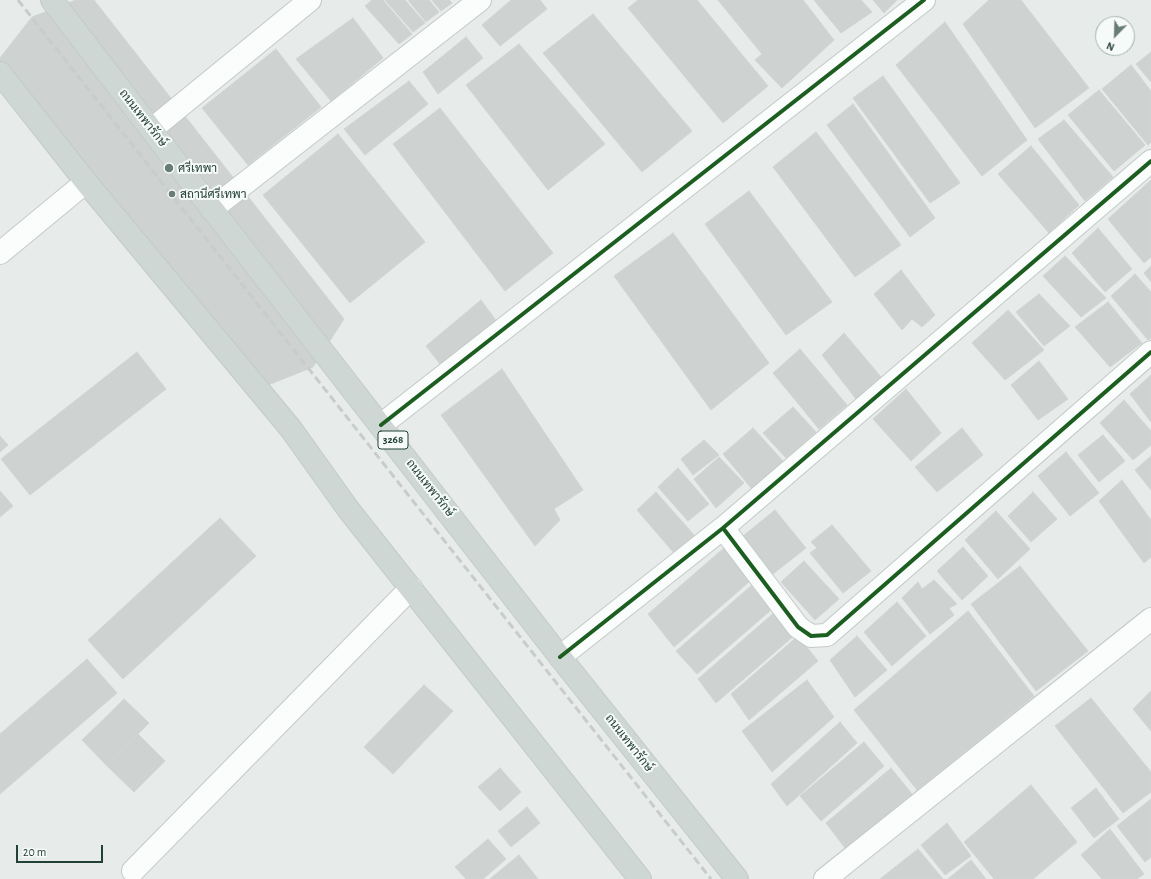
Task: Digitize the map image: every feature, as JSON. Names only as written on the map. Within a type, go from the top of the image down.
[{"type":"main road","name":"ถนนเทพารักษ์","points":[[52,0],[212,209],[560,657],[737,879]]},
{"type":"main road","points":[[0,73],[86,182],[291,429],[348,509],[636,877]]},
{"type":"street","points":[[152,129],[310,0]]},
{"type":"street","points":[[212,209],[480,0]]},
{"type":"street","points":[[381,425],[924,0]]},
{"type":"street","points":[[560,657],[723,528],[1151,161]]},
{"type":"street","points":[[0,253],[86,182]]},
{"type":"street","points":[[723,528],[798,627],[811,636],[827,635],[1151,352]]},
{"type":"street","points":[[133,871],[411,588]]},
{"type":"street","points":[[825,879],[1151,619]]},
{"type":"building","name":"สถานีศรีเทพา","points":[[76,0],[94,0],[344,319],[313,367],[253,391],[0,68],[0,58],[32,17]]},
{"type":"building","points":[[372,0],[383,0],[412,34],[399,44],[365,6]]},
{"type":"building","points":[[385,0],[405,0],[425,23],[413,32]]},
{"type":"building","points":[[408,0],[429,0],[439,12],[426,22]]},
{"type":"building","points":[[432,0],[449,0],[452,3],[441,11]]},
{"type":"building","points":[[511,0],[540,0],[547,9],[500,46],[482,25]]},
{"type":"building","points":[[638,0],[697,0],[768,86],[723,123],[628,8]]},
{"type":"building","points":[[718,0],[803,0],[834,40],[782,88],[755,60],[762,54]]},
{"type":"building","points":[[814,0],[861,0],[872,12],[841,33]]},
{"type":"building","points":[[873,0],[897,0],[884,13]]},
{"type":"building","points":[[989,0],[1021,0],[1089,88],[1035,128],[963,24]]},
{"type":"building","points":[[593,14],[692,131],[642,172],[543,53]]},
{"type":"building","points":[[353,18],[383,58],[331,101],[296,59]]},
{"type":"building","points":[[945,22],[1027,140],[982,176],[896,65]]},
{"type":"building","points":[[466,37],[483,58],[438,94],[423,72]]},
{"type":"building","points":[[519,44],[605,144],[548,190],[466,85]]},
{"type":"building","points":[[276,49],[321,107],[248,165],[202,108]]},
{"type":"building","points":[[1151,52],[1151,82],[1136,64]]},
{"type":"building","points":[[1131,65],[1151,91],[1151,142],[1148,145],[1102,89]]},
{"type":"building","points":[[883,76],[960,183],[930,203],[853,98]]},
{"type":"building","points":[[409,81],[428,104],[365,155],[344,129]]},
{"type":"building","points":[[1099,90],[1145,145],[1114,171],[1068,115]]},
{"type":"building","points":[[853,104],[935,218],[910,237],[827,125]]},
{"type":"building","points":[[440,108],[553,253],[505,291],[393,144]]},
{"type":"building","points":[[1064,120],[1113,177],[1085,201],[1038,139]]},
{"type":"building","points":[[816,132],[901,245],[855,277],[773,167]]},
{"type":"building","points":[[338,134],[425,242],[350,303],[263,195]]},
{"type":"building","points":[[1031,146],[1079,205],[1049,233],[998,174]]},
{"type":"building","points":[[1151,180],[1151,257],[1144,263],[1108,219]]},
{"type":"building","points":[[749,191],[832,302],[786,335],[705,224]]},
{"type":"building","points":[[1098,228],[1132,269],[1105,292],[1072,253]]},
{"type":"building","points":[[673,233],[769,363],[711,410],[614,276]]},
{"type":"building","points":[[1065,256],[1106,298],[1081,317],[1043,276]]},
{"type":"building","points":[[1151,266],[1151,282],[1144,273]]},
{"type":"building","points":[[901,270],[935,315],[922,327],[912,319],[902,330],[874,294]]},
{"type":"building","points":[[1135,274],[1151,292],[1151,338],[1148,340],[1111,296]]},
{"type":"building","points":[[1039,294],[1070,326],[1044,346],[1016,312]]},
{"type":"building","points":[[481,300],[500,326],[443,368],[426,346]]},
{"type":"building","points":[[1108,302],[1142,343],[1110,367],[1075,327]]},
{"type":"building","points":[[1008,310],[1044,350],[1005,380],[972,343]]},
{"type":"building","points":[[844,333],[881,377],[856,399],[822,355]]},
{"type":"building","points":[[800,349],[847,405],[819,429],[773,373]]},
{"type":"building","points":[[137,352],[166,389],[30,495],[1,459]]},
{"type":"building","points":[[1039,361],[1068,399],[1038,420],[1011,385]]},
{"type":"building","points":[[502,369],[583,490],[554,509],[560,520],[535,546],[441,415]]},
{"type":"building","points":[[1151,375],[1151,422],[1130,394]]},
{"type":"building","points":[[906,389],[941,433],[911,461],[873,419]]},
{"type":"building","points":[[1124,400],[1151,431],[1151,445],[1133,460],[1100,423]]},
{"type":"building","points":[[793,407],[816,432],[786,458],[763,433]]},
{"type":"building","points":[[753,428],[783,461],[752,489],[723,454]]},
{"type":"building","points":[[962,428],[983,455],[937,492],[915,467]]},
{"type":"building","points":[[1103,435],[1125,461],[1099,482],[1078,455]]},
{"type":"building","points":[[0,436],[8,445],[0,452]]},
{"type":"building","points":[[704,440],[719,455],[693,475],[681,459]]},
{"type":"building","points":[[1066,452],[1099,493],[1070,516],[1038,476]]},
{"type":"building","points":[[1151,456],[1151,490],[1135,470]]},
{"type":"building","points":[[719,457],[744,483],[716,508],[694,479]]},
{"type":"building","points":[[678,468],[709,504],[688,521],[658,487]]},
{"type":"building","points":[[1122,480],[1151,520],[1151,557],[1144,563],[1099,501]]},
{"type":"building","points":[[0,491],[13,506],[0,517]]},
{"type":"building","points":[[656,492],[694,535],[674,553],[637,510]]},
{"type":"building","points":[[1033,492],[1057,519],[1031,542],[1008,516]]},
{"type":"building","points":[[775,510],[806,548],[773,574],[743,536]]},
{"type":"building","points":[[996,511],[1030,549],[998,579],[965,540]]},
{"type":"building","points":[[220,518],[256,556],[123,679],[88,640]]},
{"type":"building","points":[[832,525],[871,571],[843,593],[810,553],[817,548],[811,542]]},
{"type":"building","points":[[963,547],[988,576],[962,600],[937,571]]},
{"type":"building","points":[[724,548],[749,582],[674,647],[648,614]]},
{"type":"building","points":[[804,561],[839,599],[815,620],[781,582]]},
{"type":"building","points":[[1020,566],[1088,651],[1036,691],[971,604]]},
{"type":"building","points":[[934,580],[957,604],[949,608],[954,615],[930,634],[902,598],[918,582],[922,589]]},
{"type":"building","points":[[751,586],[771,610],[697,674],[676,651]]},
{"type":"building","points":[[897,602],[926,636],[892,666],[864,632]]},
{"type":"building","points":[[776,611],[796,634],[716,703],[698,679]]},
{"type":"building","points":[[968,611],[1034,696],[917,790],[854,710]]},
{"type":"building","points":[[798,636],[818,661],[749,720],[731,694]]},
{"type":"building","points":[[857,636],[887,670],[855,697],[830,660]]},
{"type":"building","points":[[87,659],[117,693],[0,794],[0,734]]},
{"type":"building","points":[[807,680],[834,717],[772,772],[742,731]]},
{"type":"building","points":[[424,685],[453,711],[393,774],[364,747]]},
{"type":"building","points":[[1151,691],[1151,731],[1133,709]]},
{"type":"building","points":[[1091,698],[1151,772],[1151,792],[1123,813],[1055,726]]},
{"type":"building","points":[[124,699],[149,723],[130,742],[106,717]]},
{"type":"building","points":[[106,717],[130,742],[107,766],[82,740]]},
{"type":"building","points":[[840,722],[857,743],[787,806],[771,784]]},
{"type":"building","points":[[138,734],[165,761],[134,792],[107,766]]},
{"type":"building","points":[[864,742],[884,766],[821,821],[800,796]]},
{"type":"building","points":[[500,768],[521,792],[500,811],[478,787]]},
{"type":"building","points":[[891,768],[912,794],[845,848],[826,823]]},
{"type":"building","points":[[1031,785],[1077,842],[1033,879],[994,879],[964,842]]},
{"type":"building","points":[[1096,788],[1119,819],[1094,838],[1071,808]]},
{"type":"building","points":[[1151,799],[1151,857],[1145,862],[1117,826]]},
{"type":"building","points":[[527,807],[540,823],[511,847],[498,831]]},
{"type":"building","points":[[947,823],[971,856],[945,875],[921,845]]},
{"type":"building","points":[[1110,829],[1144,874],[1137,879],[1102,879],[1081,855]]},
{"type":"building","points":[[488,839],[506,859],[483,879],[466,879],[455,867]]},
{"type":"building","points":[[918,849],[943,879],[880,879]]},
{"type":"building","points":[[519,855],[538,879],[490,879]]},
{"type":"building","points":[[971,860],[986,879],[948,879]]},
{"type":"railway","points":[[18,0],[711,879]]},
{"type":"cycle path","points":[[381,425],[924,0]]},
{"type":"cycle path","points":[[560,657],[723,528],[1151,161]]},
{"type":"cycle path","points":[[723,528],[798,627],[811,636],[827,635],[1151,352]]},
{"type":"place","name":"ศรีเทพา","points":[[169,168]]},
{"type":"place","name":"สถานีศรีเทพา","points":[[172,194]]}]
